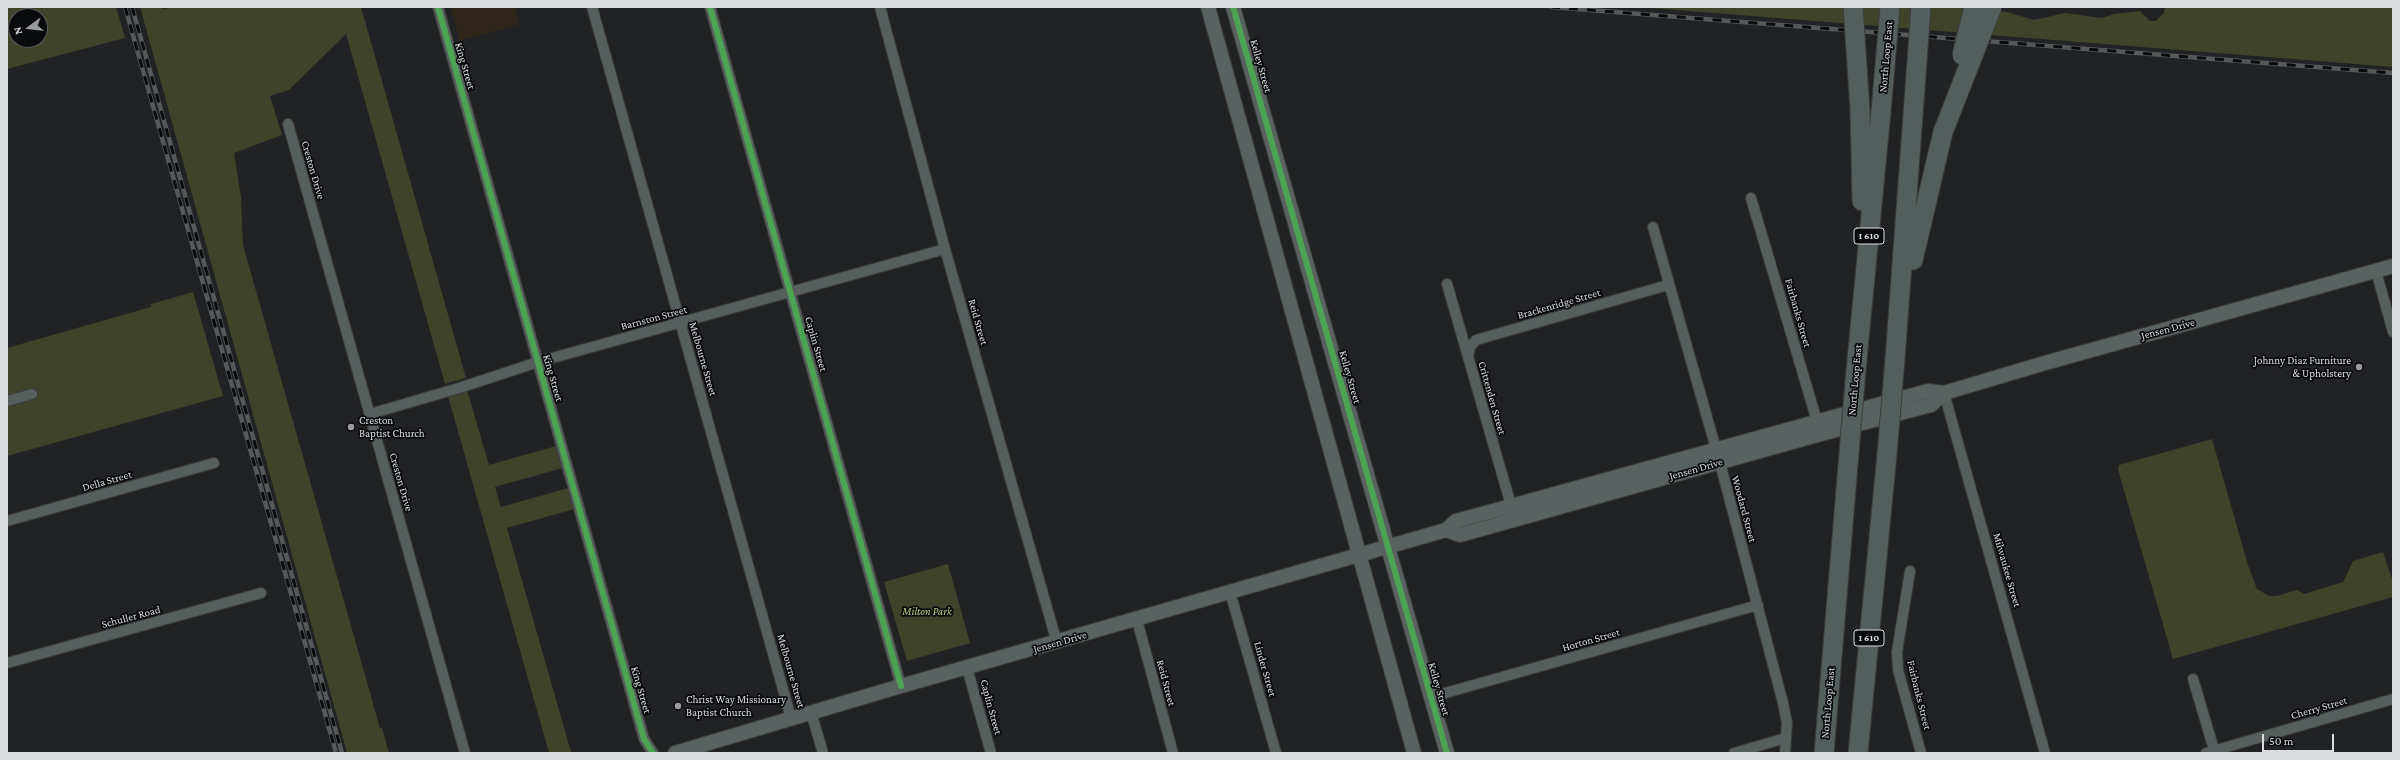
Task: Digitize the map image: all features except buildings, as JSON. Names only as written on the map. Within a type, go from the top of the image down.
[{"type":"highway","points":[[1853,7],[1860,110],[1862,222],[1857,365]]},
{"type":"highway","name":"North Loop East","points":[[1824,753],[1848,465],[1890,7]]},
{"type":"highway","name":"I 610","points":[[1858,753],[1898,334],[1921,7]]},
{"type":"highway","points":[[1898,334],[1917,238],[1974,7]]},
{"type":"highway","points":[[1943,132],[1992,7]]},
{"type":"main road","points":[[1208,7],[1358,555],[1414,753]]},
{"type":"main road","name":"Kelley Street","points":[[1233,7],[1447,753]]},
{"type":"main road","name":"Jensen Drive","points":[[1446,530],[1460,535],[1720,463],[1819,427],[1928,391],[1944,393],[2045,363],[2393,266]]},
{"type":"main road","name":"Jensen Drive","points":[[675,753],[901,686],[1057,643],[1446,530],[1456,521],[1716,449],[1819,427]]},
{"type":"street","name":"King Street","points":[[438,7],[644,739],[653,753]]},
{"type":"street","name":"Melbourne Street","points":[[592,7],[791,718]]},
{"type":"street","name":"Caplin Street","points":[[710,7],[901,686]]},
{"type":"street","name":"Reid Street","points":[[880,7],[945,249],[1057,643]]},
{"type":"street","name":"Creston Drive","points":[[288,124],[465,753]]},
{"type":"street","name":"Fairbanks Street","points":[[1752,198],[1819,427]]},
{"type":"street","name":"Woodard Street","points":[[1653,227],[1668,285],[1720,463],[1783,702],[1787,723],[1785,753]]},
{"type":"street","name":"Barnston Street","points":[[370,414],[459,388],[538,362],[945,249]]},
{"type":"street","points":[[2376,271],[2393,332]]},
{"type":"street","name":"Crittenden Street","points":[[1447,284],[1515,520]]},
{"type":"street","name":"Brackenridge Street","points":[[1468,358],[1470,346],[1476,340],[1668,285]]},
{"type":"street","name":"Milwaukee Street","points":[[1944,393],[2045,753]]},
{"type":"street","points":[[7,401],[32,394]]},
{"type":"street","name":"Della Street","points":[[7,522],[214,463]]},
{"type":"street","name":"Fairbanks Street","points":[[1910,571],[1897,652],[1898,670],[1921,753]]},
{"type":"street","name":"Linder Street","points":[[1230,592],[1276,753]]},
{"type":"street","name":"Schuller Road","points":[[7,663],[261,593]]},
{"type":"street","name":"Horton Street","points":[[1431,697],[1758,605]]},
{"type":"street","name":"Reid Street","points":[[1137,620],[1173,753]]},
{"type":"street","name":"Caplin Street","points":[[967,668],[991,753]]},
{"type":"street","points":[[2193,679],[2212,752]]},
{"type":"street","name":"Cherry Street","points":[[2212,752],[2393,698]]},
{"type":"street","name":"Melbourne Street","points":[[812,712],[823,753]]},
{"type":"street","points":[[1734,753],[1786,738]]},
{"type":"shaded area","points":[[451,7],[515,7],[520,24],[460,41]]},
{"type":"green space","points":[[7,7],[41,7],[8,8],[8,48],[48,48],[48,8],[44,8],[47,7],[116,7],[125,38],[7,69]]},
{"type":"green space","points":[[140,7],[162,7],[163,9],[177,7],[361,7],[466,378],[445,384],[346,34],[289,90],[270,96],[282,135],[234,153],[241,197],[243,245],[380,728],[382,728],[389,753],[347,753]]},
{"type":"green space","points":[[1638,7],[1966,7],[2007,12],[2034,20],[2065,13],[2102,18],[2114,14],[2140,11],[2150,21],[2156,21],[2164,13],[2165,7],[2393,7],[2393,67]]},
{"type":"green space","points":[[193,292],[223,396],[7,456],[7,348],[151,307],[151,304]]},
{"type":"green space","points":[[467,390],[489,465],[556,446],[563,468],[495,487],[501,507],[568,488],[574,509],[507,528],[571,752],[549,753],[448,396]]},
{"type":"green space","points":[[2212,439],[2248,565],[2257,589],[2269,596],[2276,596],[2297,590],[2304,594],[2343,582],[2353,561],[2383,552],[2393,582],[2393,597],[2173,659],[2118,470],[2119,465]]},
{"type":"green space","name":"Milton Park","points":[[948,564],[970,643],[907,661],[884,582]]},
{"type":"railway","points":[[125,7],[336,753]]},
{"type":"railway","points":[[132,7],[342,753]]},
{"type":"railway","points":[[1551,7],[2393,73]]},
{"type":"cycle path","points":[[438,7],[644,739],[653,753]]},
{"type":"cycle path","points":[[710,7],[901,686]]},
{"type":"cycle path","points":[[1233,7],[1447,753]]},
{"type":"place","name":"Johnny Diaz Furniture & Upholstery","points":[[2359,367]]},
{"type":"place","name":"Creston Baptist Church","points":[[351,427]]},
{"type":"place","name":"Christ Way Missionary Baptist Church","points":[[678,706]]}]
